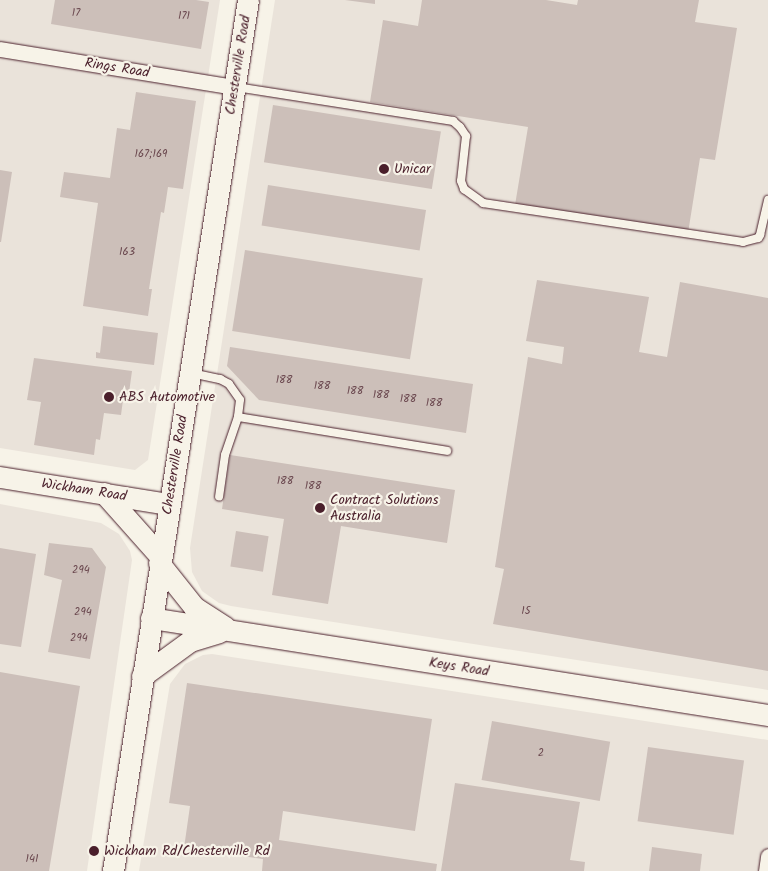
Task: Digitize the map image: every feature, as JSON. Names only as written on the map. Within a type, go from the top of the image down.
[{"type":"main road","name":"Chesterville Road","points":[[113,871],[248,0]]},
{"type":"main road","name":"Wickham Road","points":[[0,477],[169,504]]},
{"type":"main road","points":[[104,494],[160,560],[194,607],[229,630]]},
{"type":"main road","name":"Keys Road","points":[[151,618],[768,715]]},
{"type":"main road","points":[[142,676],[190,641],[229,630]]},
{"type":"street","name":"Rings Road","points":[[0,49],[234,87]]},
{"type":"street","points":[[766,871],[768,856]]},
{"type":"lane","points":[[234,87],[453,121],[466,136],[461,181],[464,190],[483,203],[743,242],[758,238],[760,235],[768,200]]},
{"type":"lane","points":[[189,373],[220,379],[229,384],[240,400],[238,417],[225,455],[219,497]]},
{"type":"lane","points":[[238,417],[447,451]]},
{"type":"shaded area","points":[[0,0],[220,0],[148,460],[135,470],[0,448]]},
{"type":"shaded area","points":[[275,0],[768,0],[768,690],[231,606],[219,603],[202,591],[192,572],[190,548]]},
{"type":"shaded area","points":[[0,504],[101,523],[119,534],[130,551],[132,560],[87,871],[0,871]]},
{"type":"shaded area","points":[[212,654],[768,740],[768,871],[139,871],[170,684],[185,664],[203,655]]},
{"type":"building","points":[[55,0],[196,0],[209,2],[201,49],[51,24]]},
{"type":"building","points":[[345,0],[375,0],[375,4]]},
{"type":"building","points":[[422,0],[546,0],[577,5],[578,0],[699,0],[695,22],[737,28],[715,160],[700,158],[688,233],[515,205],[528,127],[370,102],[383,20],[418,26]]},
{"type":"building","points":[[136,92],[196,101],[183,189],[168,187],[164,213],[161,212],[149,289],[152,289],[148,316],[83,306],[98,203],[60,197],[64,172],[110,178],[117,128],[130,130]]},
{"type":"building","points":[[273,105],[441,132],[432,189],[264,162]]},
{"type":"building","points":[[0,170],[12,172],[1,242],[0,242]]},
{"type":"building","points":[[268,185],[426,210],[420,251],[262,225]]},
{"type":"building","points":[[245,250],[423,278],[410,359],[232,331]]},
{"type":"building","points":[[537,280],[649,297],[639,352],[667,357],[680,282],[768,298],[768,671],[493,624],[504,569],[495,567],[528,357],[562,364],[564,347],[526,341]]},
{"type":"building","points":[[103,326],[158,333],[154,365],[96,358],[96,352],[100,353]]},
{"type":"building","points":[[230,347],[473,384],[466,433],[259,400],[227,366]]},
{"type":"building","points":[[34,358],[132,371],[128,400],[123,400],[121,415],[104,413],[100,440],[96,439],[94,455],[34,445],[41,402],[27,400]]},
{"type":"building","points":[[230,455],[455,490],[447,543],[341,526],[328,604],[272,595],[284,519],[222,509]]},
{"type":"building","points":[[236,531],[269,536],[263,572],[230,567]]},
{"type":"building","points":[[49,543],[92,548],[106,567],[90,659],[48,652],[62,580],[44,575]]},
{"type":"building","points":[[0,548],[36,554],[21,647],[0,644]]},
{"type":"building","points":[[0,672],[80,686],[49,871],[0,871]]},
{"type":"building","points":[[187,683],[432,719],[415,831],[283,811],[279,840],[437,864],[436,871],[262,871],[263,859],[184,848],[190,806],[169,803]]},
{"type":"building","points":[[492,721],[610,742],[600,801],[482,780]]},
{"type":"building","points":[[648,747],[744,760],[734,835],[638,821]]},
{"type":"building","points":[[455,783],[580,802],[570,860],[585,862],[584,871],[441,871]]},
{"type":"building","points":[[652,847],[702,854],[700,871],[649,871]]},
{"type":"place","name":"Unicar","points":[[384,169]]},
{"type":"place","name":"ABS Automotive","points":[[109,397]]},
{"type":"place","name":"Contract Solutions Australia","points":[[320,508]]},
{"type":"place","name":"Wickham Rd/Chesterville Rd","points":[[94,851]]}]
